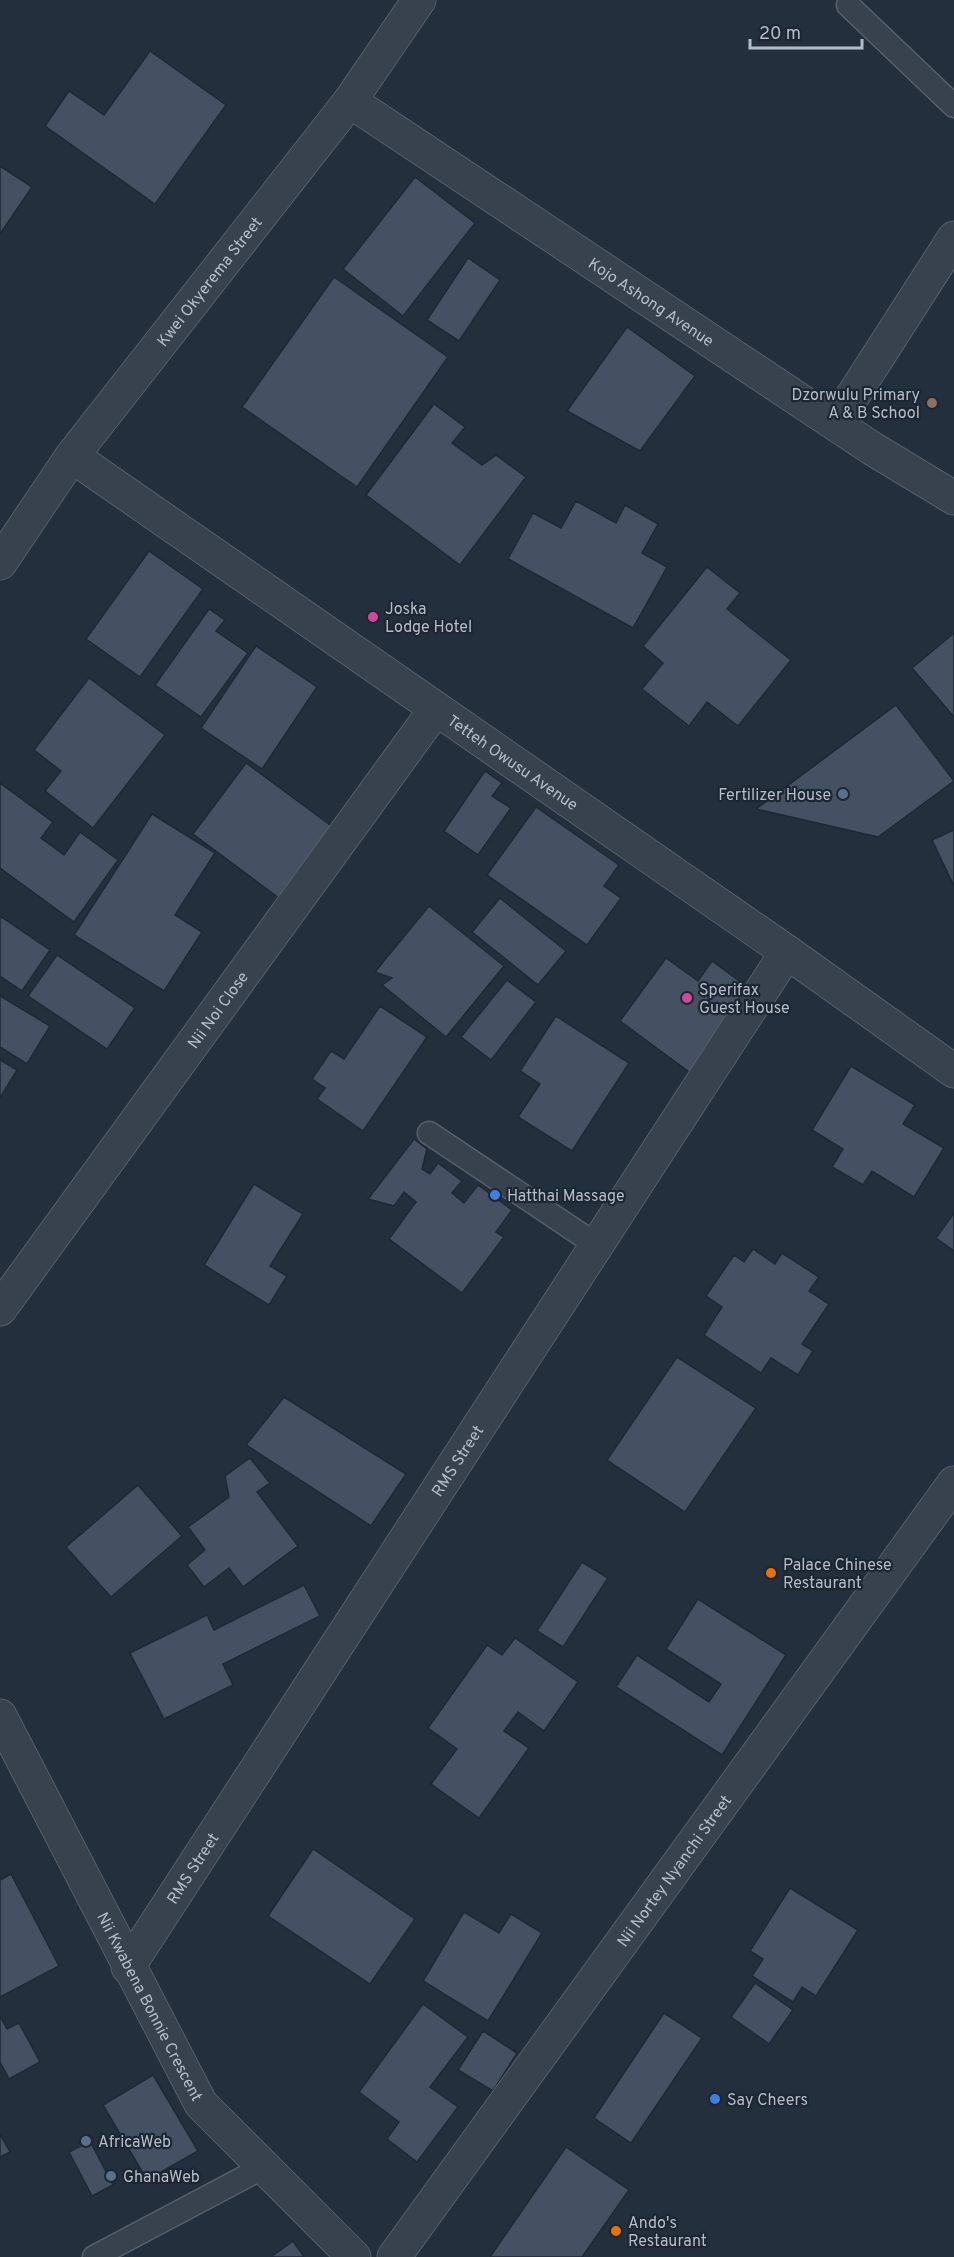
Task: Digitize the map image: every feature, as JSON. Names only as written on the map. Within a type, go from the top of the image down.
[{"type":"street","name":"Kwei Okyerema Street","points":[[0,563],[72,456],[350,101],[419,0]]},
{"type":"street","name":"Kojo Ashong Avenue","points":[[350,101],[836,422],[873,449],[954,498]]},
{"type":"street","points":[[836,422],[954,238]]},
{"type":"street","name":"Tetteh Owusu Avenue","points":[[72,456],[787,952],[954,1071]]},
{"type":"street","name":"Nii Noi Close","points":[[0,1309],[435,710]]},
{"type":"street","name":"RMS Street","points":[[128,1967],[787,952]]},
{"type":"street","name":"Nii Nortey Nyanchi Street","points":[[394,2257],[954,1483]]},
{"type":"street","name":"Nii Kwabena Bonnie Crescent","points":[[0,1716],[128,1967],[201,2104],[262,2168],[354,2257]]},
{"type":"lane","points":[[848,5],[954,106]]},
{"type":"lane","points":[[429,1133],[597,1246]]},
{"type":"lane","points":[[94,2257],[262,2168]]},
{"type":"building","points":[[150,51],[226,105],[155,204],[45,126],[69,91],[104,115]]},
{"type":"building","points":[[0,166],[32,187],[0,234]]},
{"type":"building","points":[[415,177],[475,223],[403,316],[343,269]]},
{"type":"building","points":[[468,258],[500,280],[459,341],[427,320]]},
{"type":"building","points":[[334,277],[448,357],[357,487],[242,407]]},
{"type":"building","points":[[627,327],[695,376],[640,451],[567,411]]},
{"type":"building","points":[[434,404],[465,427],[452,443],[482,465],[496,455],[526,477],[460,565],[366,495]]},
{"type":"building","points":[[576,501],[616,523],[625,505],[658,524],[642,553],[667,567],[633,628],[508,559],[533,513],[561,528]]},
{"type":"building","points":[[149,551],[203,589],[140,677],[86,639]]},
{"type":"building","points":[[707,567],[740,593],[727,609],[791,660],[738,726],[707,702],[689,726],[642,689],[663,663],[643,646]]},
{"type":"building","points":[[209,609],[225,620],[216,631],[248,653],[201,717],[155,685]]},
{"type":"building","points":[[954,633],[954,717],[912,668]]},
{"type":"building","points":[[256,646],[317,687],[262,769],[201,728]]},
{"type":"building","points":[[89,678],[165,735],[93,828],[45,791],[61,771],[34,750]]},
{"type":"building","points":[[896,705],[954,781],[878,837],[756,809]]},
{"type":"building","points":[[246,763],[345,836],[291,907],[193,834]]},
{"type":"building","points":[[485,771],[502,783],[492,796],[511,808],[478,855],[444,831]]},
{"type":"building","points":[[0,783],[53,822],[41,838],[64,855],[80,832],[118,860],[74,922],[0,868]]},
{"type":"building","points":[[536,807],[619,865],[604,886],[621,898],[587,945],[487,875]]},
{"type":"building","points":[[152,814],[215,853],[175,915],[202,932],[164,991],[74,935]]},
{"type":"building","points":[[954,830],[954,886],[932,840]]},
{"type":"building","points":[[500,898],[566,951],[538,985],[472,932]]},
{"type":"building","points":[[429,906],[504,966],[446,1037],[382,985],[392,978],[375,972]]},
{"type":"building","points":[[0,916],[50,950],[22,991],[0,976]]},
{"type":"building","points":[[57,955],[135,1008],[107,1049],[28,996]]},
{"type":"building","points":[[666,958],[698,981],[712,961],[757,994],[696,1077],[620,1021]]},
{"type":"building","points":[[507,980],[536,1002],[491,1060],[461,1037]]},
{"type":"building","points":[[0,996],[50,1026],[27,1064],[0,1047]]},
{"type":"building","points":[[380,1006],[427,1037],[363,1131],[317,1099],[325,1088],[312,1079],[331,1051],[344,1059]]},
{"type":"building","points":[[556,1016],[629,1063],[572,1151],[518,1117],[540,1084],[520,1071]]},
{"type":"building","points":[[0,1060],[17,1070],[0,1098]]},
{"type":"building","points":[[851,1066],[915,1105],[903,1124],[944,1148],[914,1197],[872,1171],[863,1185],[832,1167],[843,1149],[812,1130]]},
{"type":"building","points":[[414,1139],[427,1149],[422,1169],[430,1174],[438,1163],[462,1181],[452,1193],[464,1203],[478,1185],[512,1210],[496,1232],[504,1237],[462,1293],[389,1239],[416,1202],[404,1192],[394,1206],[368,1199]]},
{"type":"building","points":[[254,1184],[303,1214],[270,1266],[287,1276],[269,1305],[204,1265]]},
{"type":"building","points":[[954,1213],[954,1251],[936,1238]]},
{"type":"building","points":[[753,1249],[775,1264],[782,1253],[819,1277],[809,1291],[829,1304],[802,1344],[813,1351],[798,1375],[771,1358],[761,1373],[704,1335],[722,1307],[706,1296],[734,1255],[744,1262]]},
{"type":"building","points":[[677,1357],[756,1408],[685,1512],[607,1460]]},
{"type":"building","points":[[284,1397],[406,1474],[371,1526],[246,1445]]},
{"type":"building","points":[[250,1458],[270,1483],[257,1492],[298,1546],[243,1587],[229,1568],[204,1587],[187,1565],[205,1550],[188,1527],[229,1497],[225,1476]]},
{"type":"building","points":[[138,1485],[182,1536],[111,1597],[66,1547]]},
{"type":"building","points":[[582,1562],[608,1578],[563,1647],[537,1631]]},
{"type":"building","points":[[304,1585],[320,1616],[223,1664],[233,1685],[164,1719],[130,1653],[207,1615],[214,1630]]},
{"type":"building","points":[[698,1599],[786,1655],[722,1755],[616,1687],[637,1655],[709,1702],[721,1684],[666,1649]]},
{"type":"building","points":[[515,1638],[578,1682],[544,1731],[518,1712],[504,1731],[529,1748],[479,1818],[431,1784],[457,1749],[428,1728],[487,1645],[502,1655]]},
{"type":"building","points":[[313,1849],[415,1919],[370,1984],[268,1916]]},
{"type":"building","points":[[11,1874],[59,1966],[0,1997],[0,1880]]},
{"type":"building","points":[[790,1888],[858,1930],[816,1996],[802,1987],[793,2002],[752,1976],[763,1959],[750,1951]]},
{"type":"building","points":[[464,1912],[499,1933],[511,1914],[542,1933],[488,2021],[423,1981]]},
{"type":"building","points":[[755,1983],[793,2010],[769,2044],[731,2017]]},
{"type":"building","points":[[423,2004],[468,2037],[430,2087],[458,2107],[417,2162],[387,2139],[399,2122],[359,2092]]},
{"type":"building","points":[[664,2013],[702,2038],[631,2143],[594,2118]]},
{"type":"building","points":[[0,2016],[7,2029],[19,2023],[40,2062],[9,2079],[0,2062]]},
{"type":"building","points":[[483,2031],[517,2053],[493,2091],[458,2070]]},
{"type":"building","points":[[153,2075],[198,2151],[147,2180],[103,2105]]},
{"type":"building","points":[[0,2134],[10,2152],[0,2157]]},
{"type":"building","points":[[90,2141],[113,2185],[92,2196],[69,2152]]},
{"type":"building","points":[[566,2147],[629,2190],[582,2257],[490,2257]]},
{"type":"building","points":[[293,2241],[304,2257],[271,2257]]},
{"type":"place","name":"Dzorwulu Primary A & B School","points":[[932,403]]},
{"type":"place","name":"Joska Lodge Hotel","points":[[373,617]]},
{"type":"place","name":"Fertilizer House","points":[[843,794]]},
{"type":"place","name":"Sperifax Guest House","points":[[687,998]]},
{"type":"place","name":"Hatthai Massage","points":[[495,1195]]},
{"type":"place","name":"Palace Chinese Restaurant","points":[[771,1573]]},
{"type":"place","name":"Say Cheers","points":[[715,2099]]},
{"type":"place","name":"AfricaWeb","points":[[86,2141]]},
{"type":"place","name":"GhanaWeb","points":[[111,2176]]},
{"type":"place","name":"Ando's Restaurant","points":[[616,2231]]}]
